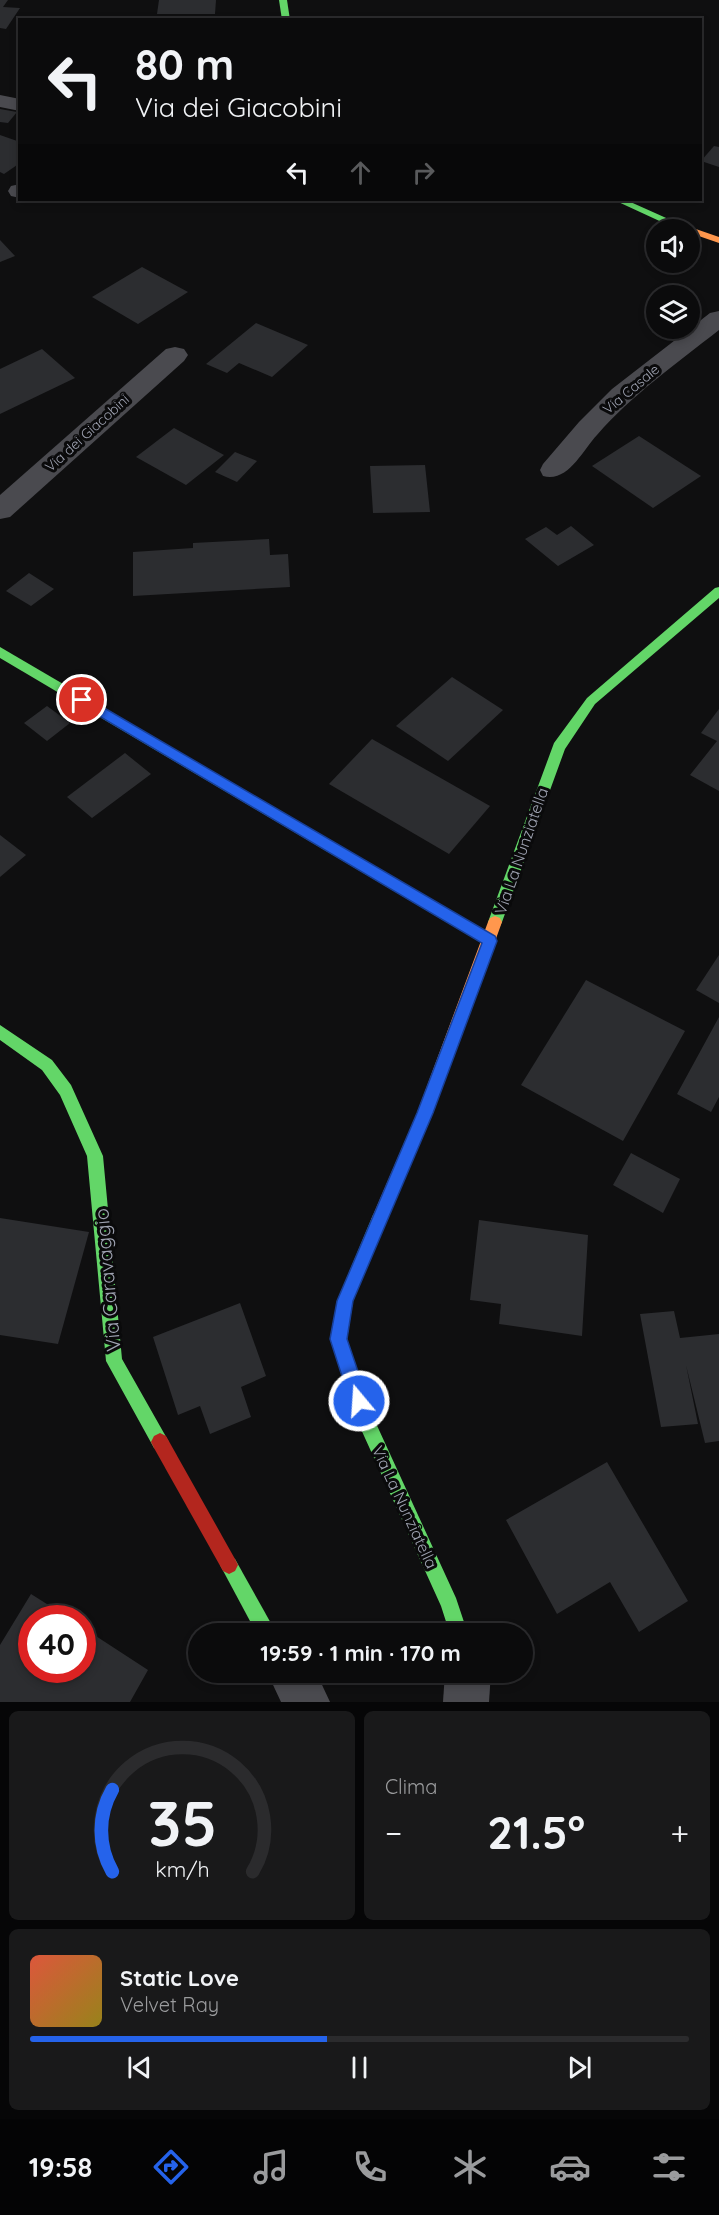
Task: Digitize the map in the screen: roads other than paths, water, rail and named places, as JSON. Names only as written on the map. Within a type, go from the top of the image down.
[{"type":"street","points":[[283,0],[286,18]]},
{"type":"street","points":[[0,101],[18,105]]},
{"type":"street","points":[[621,201],[663,219]]},
{"type":"street","points":[[700,234],[719,240]]},
{"type":"street","name":"Via Casale","points":[[554,470],[588,428],[621,395],[719,318]]},
{"type":"street","name":"Via dei Giacobini","points":[[0,510],[175,355]]},
{"type":"street","name":"Via La Nunziatella","points":[[456,1623],[450,1604],[366,1421],[339,1339],[345,1301],[425,1113],[490,941],[559,747],[591,701],[719,591]]},
{"type":"street","points":[[0,652],[490,941]]},
{"type":"street","name":"Via Caravaggio","points":[[0,1032],[47,1065],[66,1090],[95,1156],[114,1361],[262,1623]]},
{"type":"street","points":[[296,1683],[307,1702]]},
{"type":"street","points":[[466,1702],[467,1683]]}]
